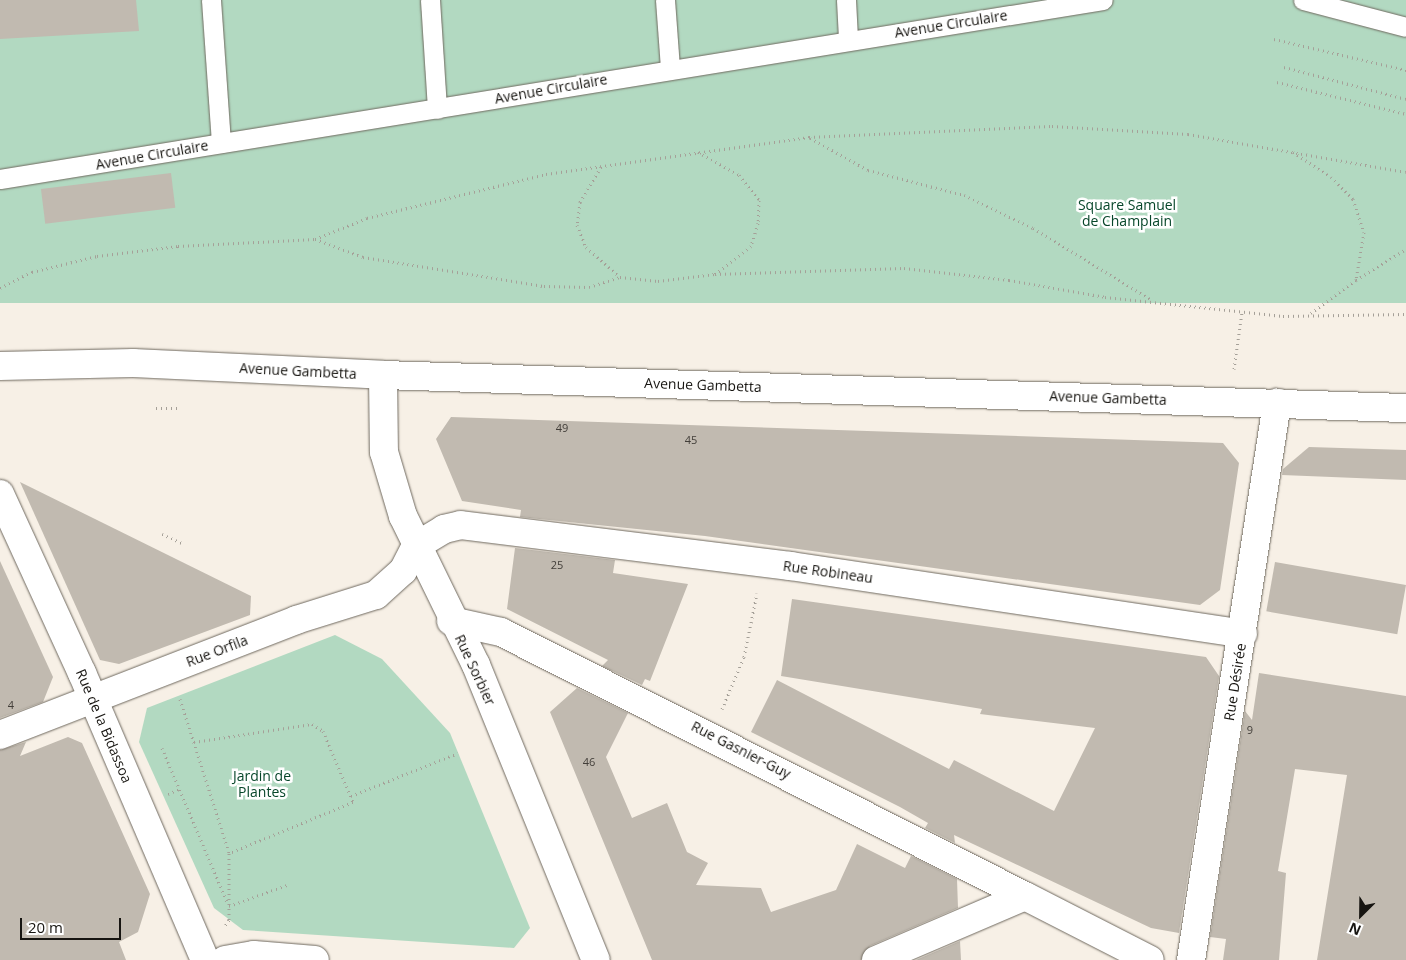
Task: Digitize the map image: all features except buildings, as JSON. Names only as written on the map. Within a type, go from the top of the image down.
[{"type":"street","name":"Avenue Gambetta","points":[[0,366],[132,363],[383,375],[1406,408]]},
{"type":"street","name":"Rue Sorbier","points":[[383,375],[384,452],[416,546],[451,621],[476,665],[596,960]]},
{"type":"street","name":"Rue Désirée","points":[[1191,960],[1243,634],[1277,403]]},
{"type":"street","name":"Rue de la Bidassoa","points":[[0,494],[93,700],[204,960]]},
{"type":"street","name":"Rue Robineau","points":[[416,546],[444,529],[461,525],[800,567],[1243,634]]},
{"type":"street","name":"Rue Orfila","points":[[0,735],[296,620],[376,595],[403,571],[416,546]]},
{"type":"street","name":"Rue Gasnier-Guy","points":[[451,621],[501,632],[1150,960]]},
{"type":"street","points":[[876,960],[1025,896]]},
{"type":"street","points":[[225,960],[254,955],[315,960]]},
{"type":"lane","points":[[211,0],[221,143]]},
{"type":"lane","points":[[430,0],[437,109]]},
{"type":"lane","points":[[664,0],[670,68]]},
{"type":"lane","points":[[846,0],[848,40]]},
{"type":"lane","name":"Avenue Circulaire","points":[[0,179],[437,109],[670,68],[848,40],[1007,8],[1102,0]]},
{"type":"lane","points":[[1303,0],[1406,27]]},
{"type":"path","points":[[1274,39],[1406,70]]},
{"type":"path","points":[[1284,67],[1406,99]]},
{"type":"path","points":[[1276,82],[1406,114]]},
{"type":"path","points":[[0,288],[32,272],[97,256],[178,246],[315,239],[367,218],[546,174],[810,137],[1052,126],[1188,134],[1291,150],[1406,172]]},
{"type":"path","points":[[810,137],[868,170],[964,195],[1033,228],[1152,300]]},
{"type":"path","points":[[1291,150],[1331,177],[1353,198],[1364,232],[1356,280]]},
{"type":"path","points":[[698,152],[738,176],[759,200],[758,223],[751,246],[715,274]]},
{"type":"path","points":[[601,167],[580,202],[577,225],[586,247],[620,277]]},
{"type":"path","points":[[315,239],[363,256],[544,286],[590,287],[620,277],[658,281],[715,274],[904,268],[1283,316],[1310,313],[1353,317],[1406,314]]},
{"type":"path","points":[[1310,313],[1356,280],[1406,249]]},
{"type":"path","points":[[1234,369],[1242,312]]},
{"type":"path","points":[[156,408],[178,408]]},
{"type":"path","points":[[162,534],[184,544]]},
{"type":"path","points":[[719,716],[744,657],[759,586]]},
{"type":"path","points":[[179,696],[228,853],[229,920],[222,931]]},
{"type":"path","points":[[194,742],[312,724],[323,731],[352,802],[228,853]]},
{"type":"path","points":[[162,748],[229,906]]},
{"type":"path","points":[[350,796],[458,753]]},
{"type":"path","points":[[229,906],[287,885]]},
{"type":"green space","name":"Square Samuel de Champlain","points":[[0,0],[1406,0],[1406,303],[0,303]]},
{"type":"green space","name":"Jardin de Plantes","points":[[335,635],[382,659],[450,733],[530,928],[514,948],[243,930],[214,908],[139,742],[147,708]]}]
